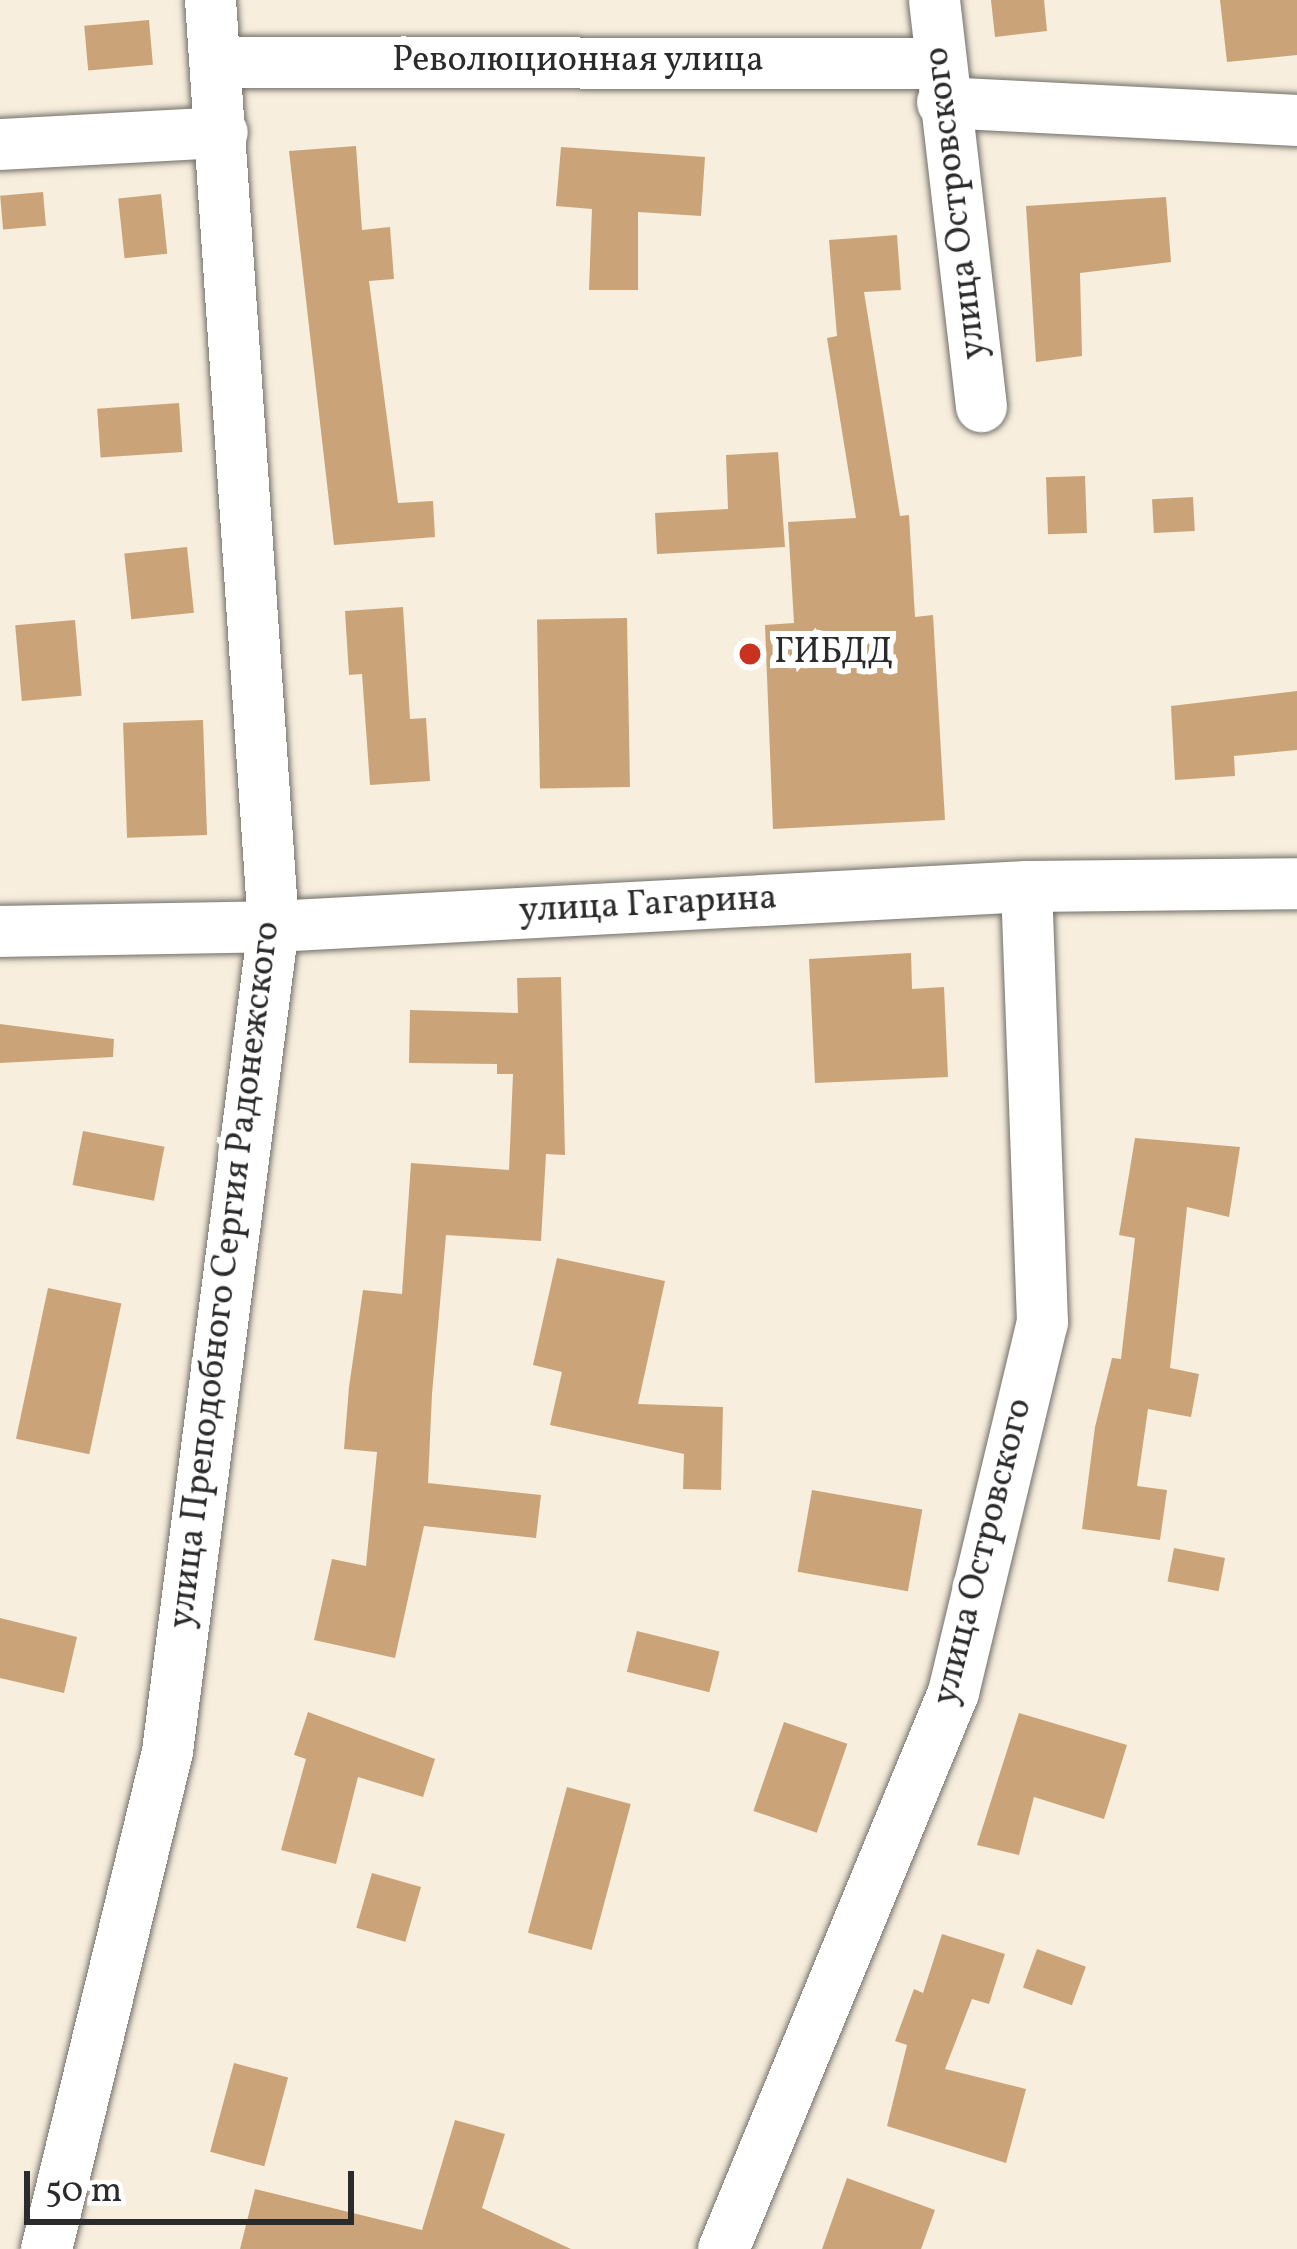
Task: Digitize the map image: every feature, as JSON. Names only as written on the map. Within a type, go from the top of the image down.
[{"type":"street","name":"улица Преподобного Сергия Радонежского","points":[[46,2249],[167,1751],[273,926],[210,0]]},
{"type":"street","name":"улица Островского","points":[[934,0],[981,406]]},
{"type":"street","name":"Революционная улица","points":[[216,62],[941,82],[1297,120]]},
{"type":"street","points":[[0,144],[222,132]]},
{"type":"street","name":"улица Гагарина","points":[[0,931],[273,926],[1026,886],[1297,883]]},
{"type":"street","name":"улица Островского","points":[[723,2249],[953,1692],[1042,1322],[1026,886]]},
{"type":"building","points":[[991,0],[1044,0],[1047,31],[995,37]]},
{"type":"building","points":[[1220,0],[1297,0],[1297,55],[1227,62]]},
{"type":"building","points":[[149,20],[153,65],[88,70],[84,26]]},
{"type":"building","points":[[356,146],[362,230],[390,227],[394,279],[369,281],[398,503],[433,501],[435,537],[334,545],[289,151]]},
{"type":"building","points":[[561,147],[705,157],[701,216],[638,212],[638,290],[589,290],[592,209],[556,206]]},
{"type":"building","points":[[43,192],[46,226],[3,230],[0,196]]},
{"type":"building","points":[[161,194],[167,254],[125,258],[118,198]]},
{"type":"building","points":[[1166,197],[1171,262],[1080,273],[1082,356],[1036,362],[1026,206]]},
{"type":"building","points":[[897,235],[901,290],[864,292],[900,516],[909,515],[915,617],[933,615],[945,820],[773,829],[765,625],[794,623],[788,522],[856,518],[827,338],[837,336],[829,240]]},
{"type":"building","points":[[179,403],[182,452],[101,458],[97,409]]},
{"type":"building","points":[[778,452],[785,547],[657,554],[655,513],[728,509],[726,455]]},
{"type":"building","points":[[1085,476],[1087,533],[1048,534],[1046,477]]},
{"type":"building","points":[[1193,497],[1195,531],[1154,533],[1152,499]]},
{"type":"building","points":[[187,547],[194,613],[131,619],[124,554]]},
{"type":"building","points":[[403,607],[410,719],[426,718],[430,781],[370,785],[362,674],[349,675],[345,611]]},
{"type":"building","points":[[627,618],[630,787],[540,789],[537,620]]},
{"type":"building","points":[[75,620],[82,696],[22,701],[15,625]]},
{"type":"building","points":[[1297,691],[1297,750],[1234,756],[1235,776],[1175,780],[1171,706]]},
{"type":"building","points":[[203,720],[207,835],[127,838],[123,723]]},
{"type":"building","points":[[911,953],[912,989],[944,987],[948,1077],[815,1083],[809,959]]},
{"type":"building","points":[[561,977],[565,1155],[546,1154],[541,1241],[446,1235],[428,1483],[541,1495],[536,1538],[424,1526],[395,1658],[314,1640],[332,1559],[366,1566],[377,1452],[344,1449],[349,1387],[363,1290],[402,1294],[411,1163],[509,1170],[513,1074],[497,1074],[497,1064],[409,1063],[410,1010],[518,1013],[517,978]]},
{"type":"building","points":[[0,1024],[114,1039],[113,1057],[0,1063]]},
{"type":"building","points":[[83,1131],[164,1147],[154,1201],[73,1185]]},
{"type":"building","points":[[1135,1138],[1240,1147],[1229,1217],[1187,1207],[1170,1368],[1199,1374],[1191,1417],[1148,1409],[1137,1486],[1167,1490],[1160,1540],[1082,1529],[1095,1427],[1112,1358],[1121,1359],[1135,1238],[1119,1235]]},
{"type":"building","points":[[557,1258],[665,1281],[638,1404],[723,1407],[721,1490],[683,1489],[684,1454],[550,1425],[562,1372],[533,1365]]},
{"type":"building","points":[[48,1288],[121,1304],[89,1454],[16,1439]]},
{"type":"building","points":[[812,1490],[922,1509],[908,1591],[798,1572]]},
{"type":"building","points":[[1174,1548],[1225,1558],[1219,1591],[1168,1581]]},
{"type":"building","points":[[0,1618],[77,1637],[64,1693],[0,1678]]},
{"type":"building","points":[[637,1631],[719,1652],[709,1692],[627,1672]]},
{"type":"building","points":[[308,1712],[435,1759],[423,1797],[358,1777],[336,1864],[281,1850],[306,1759],[294,1755]]},
{"type":"building","points":[[1019,1713],[1127,1745],[1104,1819],[1034,1797],[1019,1855],[977,1845]]},
{"type":"building","points":[[784,1722],[847,1744],[817,1833],[753,1811]]},
{"type":"building","points":[[567,1787],[631,1804],[592,1950],[528,1933]]},
{"type":"building","points":[[372,1873],[421,1887],[405,1942],[356,1928]]},
{"type":"building","points":[[942,1934],[1005,1954],[989,2004],[972,1999],[945,2069],[1026,2089],[1006,2163],[887,2126],[907,2045],[895,2041],[914,1989],[923,1993]]},
{"type":"building","points":[[1037,1949],[1086,1967],[1072,2005],[1023,1988]]},
{"type":"building","points":[[234,2063],[288,2077],[264,2166],[210,2152]]},
{"type":"building","points":[[455,2120],[505,2134],[482,2208],[571,2249],[240,2249],[255,2189],[422,2230]]},
{"type":"building","points":[[847,2178],[935,2210],[921,2249],[822,2249]]},
{"type":"place","name":"ГИБДД","points":[[750,654]]}]
